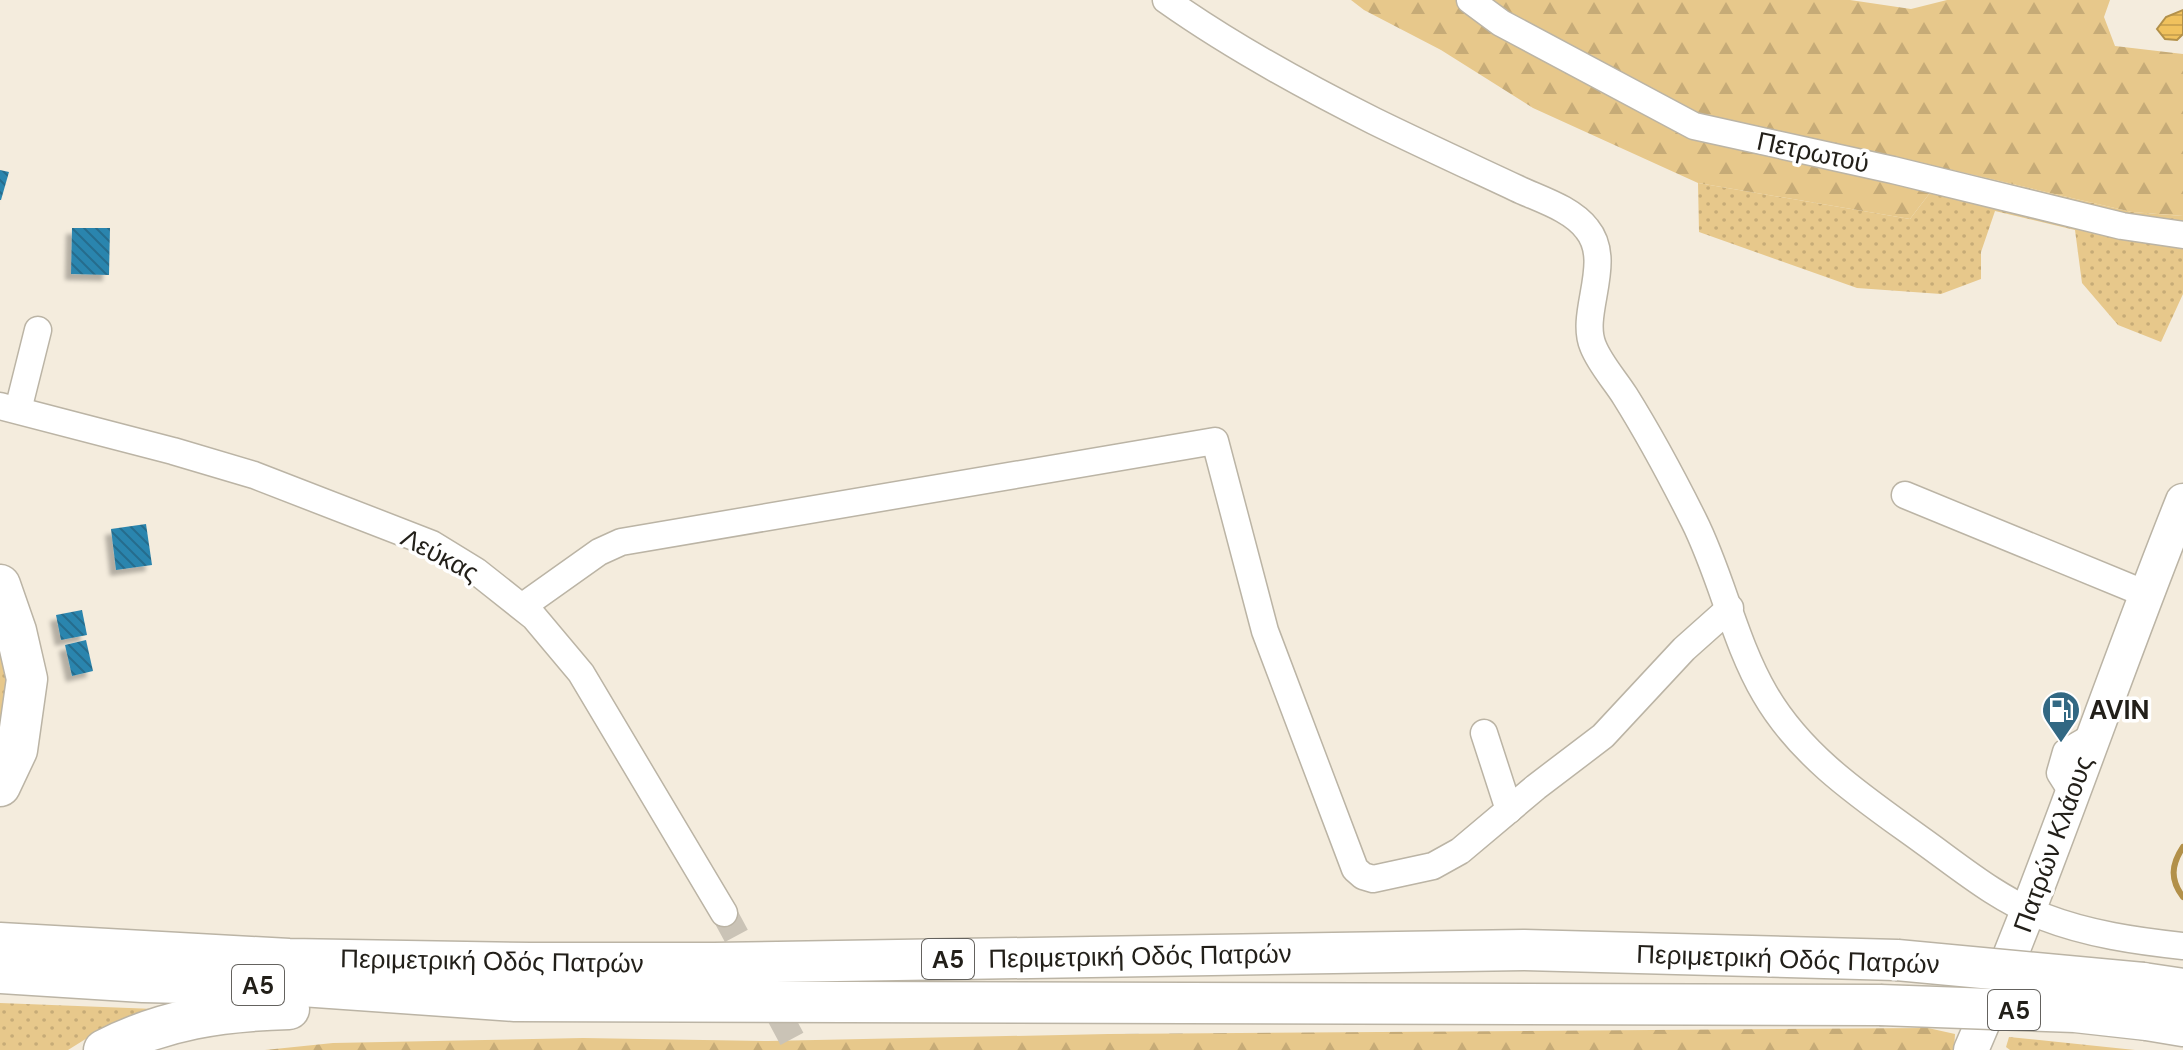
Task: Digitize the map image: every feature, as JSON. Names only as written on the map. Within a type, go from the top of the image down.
[{"type":"highway","points":[[0,585],[16,631],[27,679],[17,750],[0,786]]},
{"type":"highway","name":"Περιμετρική Οδός Πατρών","points":[[0,943],[289,959],[530,963],[714,963],[1524,950],[1897,960],[2158,1010]]},
{"type":"highway","name":"Περιμετρική Οδός Πατρών","points":[[0,973],[143,982],[302,986],[515,1001],[1880,1005],[2075,1012],[2158,1010],[2183,989]]},
{"type":"highway","points":[[104,1050],[170,1022],[237,1012],[515,1001]]},
{"type":"main road","name":"Πατρών Κλάους","points":[[1971,1050],[2029,911],[2183,501]]},
{"type":"street","points":[[1166,0],[1219,38],[1371,120],[1570,214],[1586,228],[1594,240],[1597,261],[1590,328],[1592,346],[1652,442],[1694,520],[1748,659],[1769,702],[1830,771],[1968,874],[2029,911],[2096,933],[2183,946]]},
{"type":"street","name":"Πετρωτού","points":[[1470,0],[1501,23],[1694,126],[1893,170],[2122,226],[2183,235]]},
{"type":"street","points":[[9,408],[38,330]]},
{"type":"street","name":"Λεύκας","points":[[9,408],[221,464],[432,544],[476,571],[523,606],[558,643],[593,691],[724,913]]},
{"type":"street","points":[[523,606],[599,552],[621,542],[1215,441],[1265,631],[1355,869],[1373,879],[1433,866],[1460,851],[1603,736],[1684,649],[1730,608]]},
{"type":"street","points":[[1905,495],[2146,594]]},
{"type":"street","points":[[1484,733],[1509,810]]},
{"type":"green space","points":[[1351,0],[1850,0],[1911,9],[1947,0],[2110,0],[2104,17],[2115,46],[2183,54],[2183,216],[2132,212],[1948,169],[1910,219],[1698,183],[1533,108],[1441,50],[1364,10]]},
{"type":"green space","points":[[1948,169],[2132,212],[2183,216],[2183,294],[2161,342],[2118,325],[2082,283],[2075,230],[1995,211],[1981,252],[1981,279],[1941,294],[1857,288],[1699,232],[1698,183],[1910,219]]},
{"type":"green space","points":[[0,635],[7,672],[0,739]]},
{"type":"green space","points":[[0,1003],[155,1009],[92,1035],[68,1050],[0,1050]]},
{"type":"green space","points":[[1928,1028],[1955,1034],[1954,1050],[265,1050],[333,1043],[583,1038],[768,1041],[1108,1034]]},
{"type":"green space","points":[[2009,1037],[2135,1050],[2010,1050],[2006,1047]]},
{"type":"shaded area","points":[[2183,10],[2183,34],[2177,40],[2165,39],[2157,29],[2166,17]]},
{"type":"building","points":[[0,170],[9,172],[1,200],[0,200]]},
{"type":"building","points":[[72,228],[110,228],[109,275],[71,274]]},
{"type":"building","points":[[146,524],[152,565],[116,570],[111,529]]},
{"type":"building","points":[[82,610],[87,635],[61,640],[56,615]]},
{"type":"building","points":[[86,640],[93,671],[72,676],[65,645]]},
{"type":"waterway","points":[[2183,847],[2174,872],[2176,885],[2183,897]]},
{"type":"tunnel","points":[[724,913],[798,1050]]},
{"type":"place","name":"AVIN","points":[[2061,744]]}]
